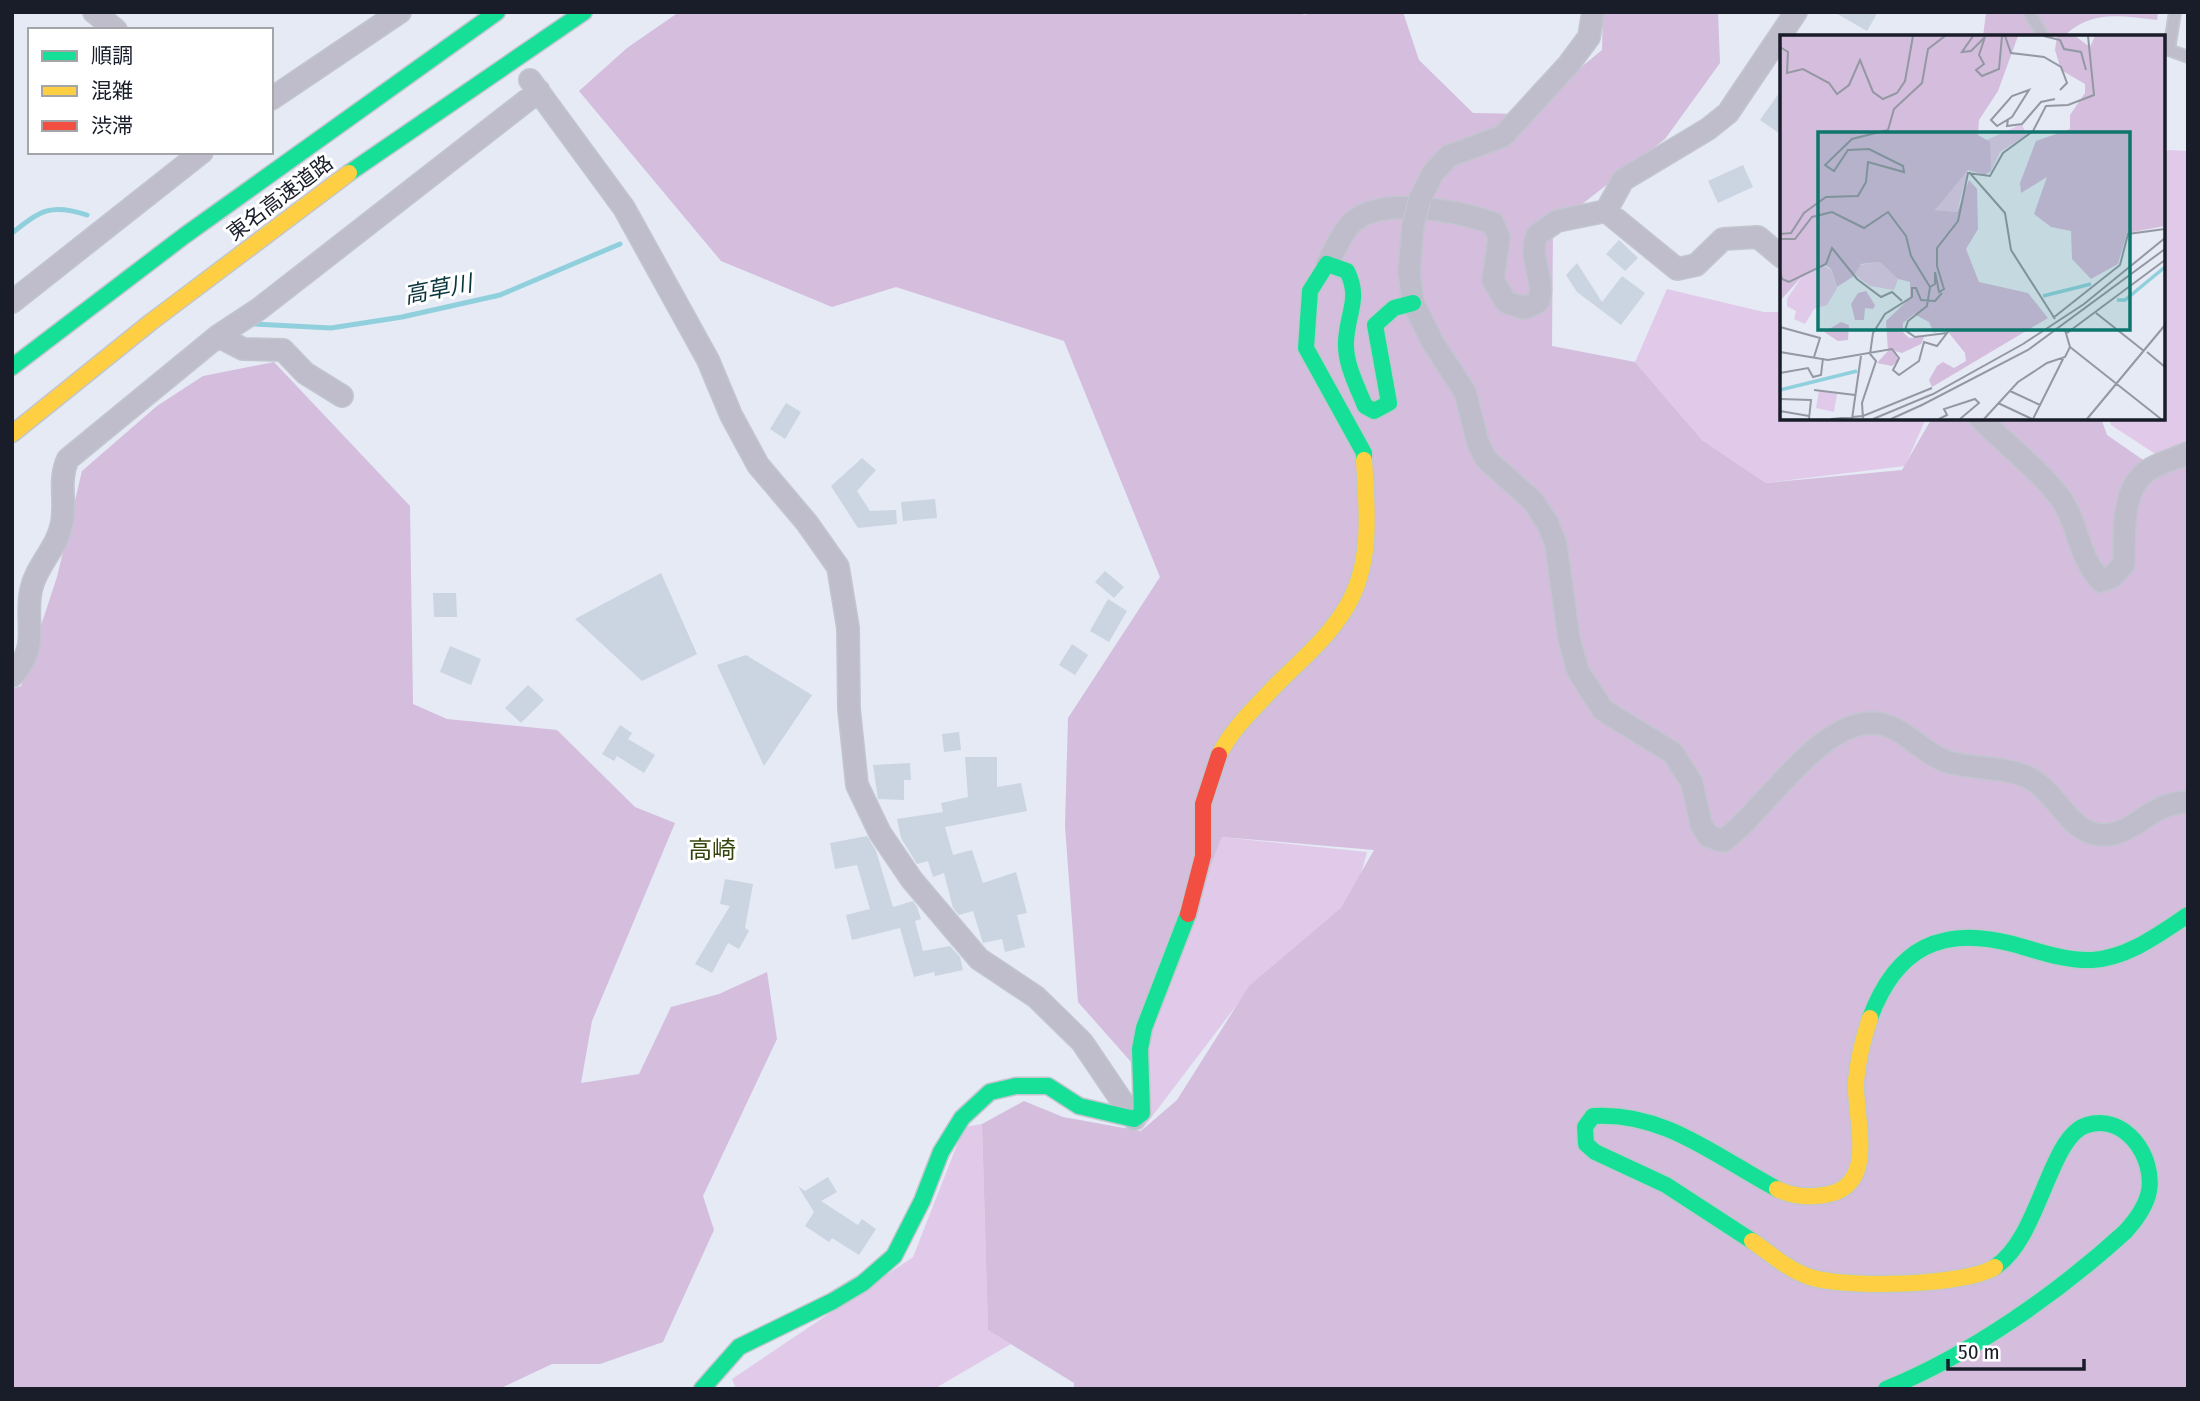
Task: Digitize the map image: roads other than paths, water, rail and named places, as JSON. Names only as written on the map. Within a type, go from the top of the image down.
[{"type":"main road","name":"東名高速道路","points":[[12,367],[184,236],[497,12]]},
{"type":"main road","name":"東名高速道路","points":[[13,434],[150,321],[325,190],[584,12]]},
{"type":"main road","points":[[702,1389],[739,1348],[833,1301],[863,1283],[894,1256],[918,1211],[941,1152],[962,1118],[990,1092],[1016,1086],[1048,1086],[1079,1106],[1133,1119],[1142,1113],[1140,1049],[1144,1028],[1188,913],[1203,856],[1203,804],[1212,770],[1230,733],[1324,637],[1347,607],[1360,579],[1368,527],[1364,453],[1306,348],[1310,291],[1327,264],[1347,271],[1355,287],[1346,341],[1347,358],[1365,406],[1374,411],[1389,403],[1390,389],[1374,342],[1375,325],[1394,309],[1413,303]]},
{"type":"main road","points":[[1886,1389],[1911,1380],[1962,1353],[2021,1313],[2121,1234],[2138,1217],[2149,1195],[2152,1172],[2144,1150],[2124,1132],[2106,1123],[2089,1124],[2074,1130],[2062,1146],[2033,1224],[2014,1254],[1989,1272],[1953,1280],[1841,1284],[1805,1276],[1662,1183],[1601,1159],[1586,1144],[1585,1127],[1593,1116],[1609,1112],[1630,1115],[1673,1131],[1790,1195],[1808,1198],[1829,1195],[1846,1189],[1855,1177],[1859,1163],[1856,1095],[1860,1048],[1895,973],[1921,949],[1942,940],[1969,936],[2003,939],[2063,958],[2090,960],[2115,956],[2147,941],[2188,915]]},
{"type":"street","points":[[94,12],[114,28]]},
{"type":"street","points":[[273,98],[400,12]]},
{"type":"street","points":[[1592,12],[1589,37],[1503,136],[1449,156],[1433,173],[1420,199],[1413,225],[1409,272],[1413,303],[1433,344],[1465,392],[1478,443],[1486,459],[1533,501],[1548,524],[1556,545],[1569,639],[1578,671],[1603,710],[1673,753],[1692,783],[1701,824],[1708,836],[1723,841],[1738,830],[1815,748],[1854,726],[1875,722],[1896,730],[1946,762],[2031,779],[2070,820],[2089,831],[2105,835],[2129,828],[2157,808],[2188,802]]},
{"type":"street","points":[[1781,35],[1796,12]]},
{"type":"street","points":[[1327,264],[1350,225],[1377,208],[1406,208],[1475,217],[1493,223],[1499,238],[1493,280],[1506,302],[1524,308],[1538,302],[1541,294],[1534,257],[1537,235],[1558,221],[1606,211],[1623,180],[1708,129],[1728,113],[1780,36]]},
{"type":"street","points":[[12,676],[24,663],[31,646],[31,592],[36,575],[56,544],[63,521],[62,472],[68,459],[218,336],[259,309],[534,85],[630,219],[708,360],[730,415],[758,465],[807,523],[838,567],[848,628],[848,689],[857,785],[880,833],[912,880],[979,959],[1036,997],[1082,1042],[1133,1119]]},
{"type":"street","points":[[12,302],[125,216],[200,154]]},
{"type":"street","points":[[1606,211],[1676,269],[1696,265],[1723,239],[1758,237],[1780,255]]},
{"type":"street","points":[[218,336],[243,349],[283,350],[305,373],[342,396]]},
{"type":"street","points":[[1982,420],[2060,498],[2070,517],[2086,564],[2101,581],[2112,577],[2124,564],[2125,519],[2132,486],[2148,471],[2188,453]]},
{"type":"lane","points":[[2029,12],[2043,35]]},
{"type":"lane","points":[[2175,12],[2169,50],[2188,57]]},
{"type":"waterway","name":"高草川","points":[[12,233],[39,214],[55,209],[87,215]]},
{"type":"waterway","name":"高草川","points":[[254,324],[331,328],[402,317],[500,295],[620,244]]},
{"type":"district","name":"高崎","points":[[712,850]]}]
